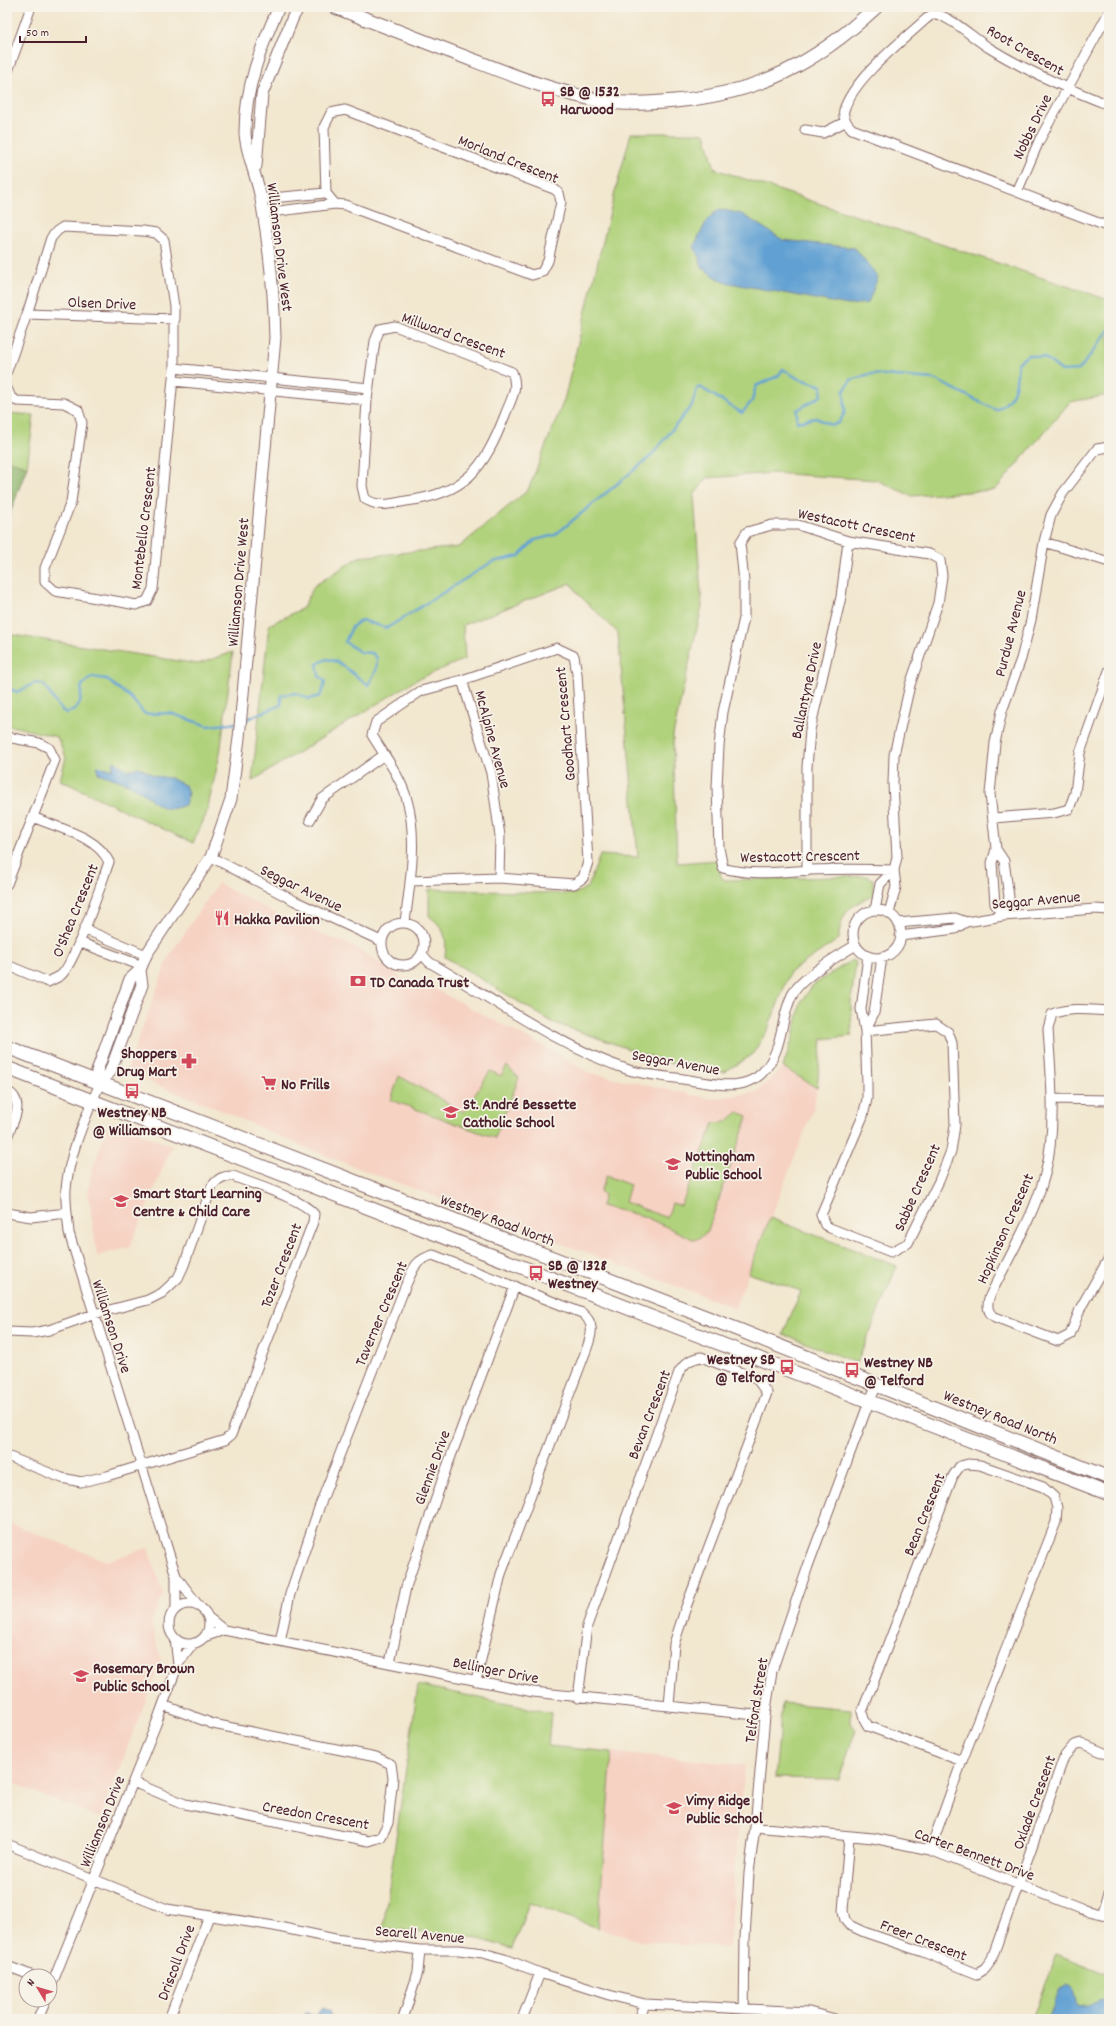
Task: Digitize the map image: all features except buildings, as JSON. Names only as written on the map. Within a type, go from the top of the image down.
[{"type":"main road","points":[[335,7],[536,84],[604,101],[652,103],[706,98],[750,87],[784,73],[826,49],[876,7]]},
{"type":"main road","name":"Westney Road North","points":[[7,1047],[878,1385],[1109,1478]]},
{"type":"main road","points":[[7,1068],[1109,1494]]},
{"type":"street","points":[[7,74],[31,7]]},
{"type":"street","name":"Williamson Drive West","points":[[143,963],[211,857],[231,799],[239,738],[272,385],[275,338],[274,292],[261,199],[245,133],[248,90],[266,35],[279,7]]},
{"type":"street","name":"Williamson Drive West","points":[[255,174],[262,94],[293,17],[299,7]]},
{"type":"street","name":"Nobbs Drive","points":[[1017,192],[1039,140],[1109,12]]},
{"type":"street","name":"Root Crescent","points":[[845,122],[844,111],[858,84],[934,13],[947,17],[990,48],[1066,89],[1109,105]]},
{"type":"street","name":"Morland Crescent","points":[[263,213],[335,204],[344,205],[532,275],[542,272],[548,261],[562,202],[559,193],[554,189],[345,110],[330,113],[324,127],[326,193]]},
{"type":"street","points":[[805,130],[823,133],[845,122],[852,129],[1109,227]]},
{"type":"street","points":[[261,199],[326,193],[335,204]]},
{"type":"street","name":"Montebello Crescent","points":[[7,371],[51,238],[57,231],[63,228],[70,228],[156,233],[164,240],[175,319],[174,368],[153,589],[147,600],[136,604],[55,591],[45,582],[44,568],[71,502],[82,423],[78,410],[64,403],[16,401],[11,398],[7,388]]},
{"type":"street","name":"Olsen Drive","points":[[27,314],[175,319]]},
{"type":"street","name":"Millward Crescent","points":[[395,326],[512,372],[516,381],[516,387],[494,442],[483,462],[468,478],[446,493],[418,500],[376,505],[365,499],[362,486],[369,388],[374,341],[380,329],[395,326]]},
{"type":"street","points":[[174,368],[367,400]]},
{"type":"street","points":[[173,381],[369,388]]},
{"type":"street","name":"Purdue Avenue","points":[[1003,916],[995,904],[994,896],[992,863],[996,849],[994,818],[990,794],[995,743],[1002,711],[1023,651],[1031,620],[1044,542],[1051,515],[1063,493],[1097,449],[1109,447]]},
{"type":"street","name":"Westacott Crescent","points":[[889,913],[896,887],[894,870],[897,857],[893,784],[894,755],[910,685],[938,603],[942,576],[940,560],[929,554],[848,541],[798,525],[772,525],[747,532],[740,543],[744,582],[744,618],[723,712],[719,746],[717,787],[719,848],[724,868],[738,872],[894,870]]},
{"type":"street","name":"Ballantyne Drive","points":[[807,870],[807,766],[810,730],[841,597],[848,541]]},
{"type":"street","points":[[1044,542],[1109,562]]},
{"type":"street","name":"Goodhart Crescent","points":[[405,922],[410,881],[412,828],[407,799],[372,735],[376,722],[422,691],[462,680],[557,648],[574,656],[577,674],[588,855],[588,862],[583,878],[574,884],[499,878],[410,881]]},
{"type":"street","points":[[994,818],[1054,813],[1069,808],[1075,794],[1080,753],[1109,671]]},
{"type":"street","name":"McAlpine Avenue","points":[[462,680],[491,773],[500,836],[499,878]]},
{"type":"street","points":[[7,737],[44,745],[49,748],[55,760],[7,884]]},
{"type":"street","points":[[310,820],[322,799],[384,755]]},
{"type":"street","name":"O'Shea Crescent","points":[[7,965],[48,982],[60,976],[68,966],[79,942],[109,862],[104,852],[92,842],[33,817]]},
{"type":"street","name":"Purdue Avenue","points":[[996,849],[1004,861],[1009,897],[1003,916]]},
{"type":"street","name":"Seggar Avenue","points":[[211,857],[295,901],[381,941]]},
{"type":"street","points":[[875,910],[880,884],[894,870]]},
{"type":"street","name":"Seggar Avenue","points":[[900,936],[954,929],[966,922],[1003,916],[1095,909],[1109,910]]},
{"type":"street","points":[[875,910],[889,913],[898,923],[900,936],[894,949],[882,957],[868,956],[861,952],[856,945],[853,930],[856,922],[867,912],[875,910]]},
{"type":"street","name":"Seggar Avenue","points":[[898,923],[955,918],[966,922]]},
{"type":"street","points":[[405,922],[417,928],[423,935],[425,945],[422,954],[413,964],[397,966],[384,955],[381,941],[387,930],[397,924],[405,922]]},
{"type":"street","points":[[84,929],[143,963]]},
{"type":"street","points":[[79,942],[143,963]]},
{"type":"street","name":"Seggar Avenue","points":[[422,954],[429,962],[536,1026],[577,1048],[630,1070],[723,1085],[739,1085],[760,1075],[774,1056],[792,994],[801,983],[835,958],[856,945]]},
{"type":"street","name":"Sabbe Crescent","points":[[865,1031],[936,1024],[948,1032],[952,1043],[956,1125],[951,1151],[939,1181],[908,1242],[899,1250],[891,1252],[830,1228],[825,1225],[821,1215],[864,1116],[867,1099],[865,1031],[861,1009],[868,956]]},
{"type":"street","name":"Sabbe Crescent","points":[[865,1031],[874,1013],[882,957]]},
{"type":"street","points":[[100,1083],[110,1072],[142,985],[143,963]]},
{"type":"street","name":"Hopkinson Crescent","points":[[1109,1011],[1074,1009],[1062,1010],[1052,1014],[1048,1029],[1052,1099],[1051,1140],[1045,1174],[1026,1222],[989,1298],[988,1310],[990,1314],[995,1317],[1058,1341],[1070,1335],[1081,1307],[1109,1258]]},
{"type":"street","name":"Williamson Drive","points":[[100,1083],[74,1152],[68,1174],[66,1191],[67,1213],[73,1249],[176,1576],[176,1608]]},
{"type":"street","points":[[7,1091],[12,1093],[18,1102],[18,1108],[7,1137]]},
{"type":"street","points":[[1052,1099],[1109,1100]]},
{"type":"street","name":"Tozer Crescent","points":[[94,1314],[148,1300],[172,1286],[184,1265],[212,1186],[218,1178],[233,1176],[308,1207],[314,1214],[313,1222],[231,1435],[225,1440],[142,1465]]},
{"type":"street","points":[[7,1214],[31,1216],[67,1213]]},
{"type":"street","name":"Taverner Crescent","points":[[280,1641],[290,1594],[320,1505],[366,1384],[415,1264],[422,1258],[433,1255],[582,1313],[590,1318],[592,1334],[501,1574],[476,1680]]},
{"type":"street","name":"Glennie Drive","points":[[390,1663],[406,1587],[419,1547],[445,1472],[515,1286]]},
{"type":"street","points":[[7,1332],[32,1333],[49,1330],[94,1314]]},
{"type":"street","name":"Bevan Crescent","points":[[578,1698],[587,1626],[676,1379],[685,1364],[693,1359],[701,1357],[756,1378],[767,1393],[686,1606],[674,1644],[669,1706]]},
{"type":"street","name":"Telford Street","points":[[744,2019],[748,1888],[772,1671],[778,1649],[869,1402],[878,1385]]},
{"type":"street","points":[[7,1456],[62,1478],[81,1482],[142,1465]]},
{"type":"street","name":"Bean Crescent","points":[[930,1850],[962,1761],[1056,1522],[1057,1508],[1054,1497],[1043,1488],[980,1465],[968,1464],[960,1466],[953,1476],[862,1712],[864,1720],[868,1726],[962,1761]]},
{"type":"street","name":"Williamson Drive","points":[[176,1576],[198,1605]]},
{"type":"street","points":[[204,1637],[209,1628],[208,1618],[204,1610],[198,1605],[188,1603],[176,1608],[169,1622],[170,1631],[175,1638],[184,1643],[194,1643],[204,1637],[224,1630]]},
{"type":"street","name":"Bellinger Drive","points":[[208,1618],[224,1630],[533,1692],[578,1698],[766,1716]]},
{"type":"street","name":"Williamson Drive","points":[[175,1638],[178,1664]]},
{"type":"street","name":"Williamson Drive","points":[[58,1968],[133,1782],[178,1664],[194,1643]]},
{"type":"street","name":"Creedon Crescent","points":[[133,1782],[186,1804],[369,1841],[381,1837],[388,1823],[393,1778],[391,1764],[376,1757],[213,1724],[163,1705]]},
{"type":"street","name":"Oxlade Crescent","points":[[1019,1884],[1064,1757],[1074,1744],[1081,1743],[1109,1755]]},
{"type":"street","name":"Carter Bennett Drive","points":[[755,1827],[849,1837],[873,1838],[930,1850],[1081,1909],[1105,1915]]},
{"type":"street","name":"Freer Crescent","points":[[849,1837],[843,1912],[845,1920],[849,1925],[864,1932],[923,1952],[977,1974],[985,1970],[991,1961],[1019,1884]]},
{"type":"street","name":"Searell Avenue","points":[[7,1844],[168,1909],[274,1926],[334,1939],[420,1950],[459,1950],[482,1954],[508,1960],[540,1973],[609,1995],[645,2004],[809,2012],[836,2019]]},
{"type":"street","points":[[1105,1915],[1109,1894]]},
{"type":"street","name":"Driscoll Drive","points":[[169,2019],[209,1916]]},
{"type":"street","points":[[403,2019],[418,1972],[420,1950]]},
{"type":"street","points":[[7,1966],[18,1970]]},
{"type":"street","points":[[522,2019],[540,1973]]},
{"type":"street","points":[[639,2019],[645,2004]]},
{"type":"street","points":[[38,2019],[43,2008]]},
{"type":"shaded area","points":[[218,883],[295,924],[353,946],[402,978],[418,980],[550,1050],[587,1072],[712,1099],[757,1092],[783,1067],[817,1088],[813,1110],[735,1308],[315,1152],[223,1111],[126,1073],[169,956]]},
{"type":"shaded area","points":[[110,1121],[172,1146],[130,1247],[97,1256],[88,1190],[92,1170]]},
{"type":"shaded area","name":"Rosemary Brown Public School","points":[[7,1522],[106,1561],[148,1548],[163,1593],[151,1623],[161,1658],[100,1818],[7,1781]]},
{"type":"shaded area","name":"Vimy Ridge Public School","points":[[612,1752],[745,1765],[734,1873],[730,1947],[640,1941],[598,1928]]},
{"type":"green space","points":[[631,133],[705,133],[715,169],[1109,300],[1109,395],[1070,402],[995,490],[912,496],[876,480],[773,473],[707,478],[694,495],[702,606],[673,735],[677,863],[718,860],[721,877],[725,880],[866,876],[873,879],[873,896],[858,903],[848,911],[841,923],[839,939],[790,972],[768,1029],[752,1055],[724,1072],[669,1063],[552,1022],[445,957],[446,944],[444,934],[439,925],[429,916],[429,889],[574,894],[588,887],[600,855],[638,857],[618,633],[578,594],[571,583],[463,625],[465,659],[416,680],[252,781],[269,625],[303,608],[314,586],[359,557],[459,547],[528,490],[564,400]]},
{"type":"green space","points":[[7,413],[34,415],[27,467],[7,460]]},
{"type":"green space","points":[[7,460],[27,467],[7,522]]},
{"type":"green space","points":[[7,634],[198,664],[233,652],[220,754],[206,815],[193,843],[60,780],[66,757],[57,737],[7,725]]},
{"type":"green space","points":[[852,960],[856,962],[851,1002],[852,1036],[822,1039],[817,1088],[783,1067],[793,1037],[801,1002],[813,985]]},
{"type":"green space","points":[[507,1066],[519,1078],[495,1138],[391,1100],[399,1076],[464,1112],[490,1071],[501,1076]]},
{"type":"green space","points":[[738,1112],[748,1116],[707,1233],[695,1240],[643,1216],[601,1206],[604,1194],[600,1192],[606,1176],[630,1185],[625,1202],[667,1218],[672,1203],[681,1206],[714,1123],[726,1122]]},
{"type":"green space","points":[[770,1218],[897,1266],[857,1363],[783,1334],[801,1291],[748,1273]]},
{"type":"green space","points":[[418,1685],[551,1713],[548,1746],[612,1752],[598,1928],[529,1903],[512,1949],[479,1939],[383,1928]]},
{"type":"green space","points":[[782,1703],[851,1709],[851,1723],[856,1730],[839,1779],[775,1778]]},
{"type":"green space","points":[[1056,1954],[1109,1975],[1109,2019],[1032,2019]]},
{"type":"water","points":[[719,209],[742,214],[783,240],[855,248],[878,277],[868,303],[848,305],[724,282],[703,269],[694,246],[707,220]]},
{"type":"water","points":[[114,761],[128,770],[139,767],[155,776],[170,778],[185,785],[188,793],[185,805],[177,808],[165,808],[155,803],[134,787],[98,773],[97,766],[112,769]]},
{"type":"water","points":[[1068,1986],[1073,1989],[1077,2006],[1088,2005],[1101,1999],[1109,2002],[1109,2019],[1048,2019],[1060,1990]]},
{"type":"water","points":[[322,2008],[329,2011],[331,2019],[302,2019],[306,2012],[315,2017]]},
{"type":"waterway","points":[[244,720],[281,705],[281,695],[296,693],[309,699],[320,696],[325,681],[319,676],[317,664],[327,659],[338,662],[368,685],[376,671],[377,658],[372,653],[360,652],[345,642],[352,627],[361,620],[387,628],[492,562],[519,556],[535,540],[555,535],[651,456],[692,405],[697,389],[700,387],[742,413],[752,401],[756,386],[778,376],[783,369],[797,378],[822,386],[821,396],[797,410],[797,422],[816,418],[832,425],[839,423],[845,412],[844,391],[851,380],[870,374],[934,379],[996,410],[1003,406],[1012,396],[1016,384],[1018,363],[1028,355],[1045,358],[1062,371],[1079,370],[1109,330]]},
{"type":"waterway","points":[[7,685],[8,688],[17,692],[35,683],[43,684],[56,704],[66,713],[75,710],[80,702],[82,685],[92,677],[106,679],[130,697],[145,714],[170,713],[208,726],[237,723]]},
{"type":"place","name":"SB @ 1532 Harwood","points":[[548,99]]},
{"type":"place","name":"Hakka Pavilion","points":[[222,918]]},
{"type":"place","name":"TD Canada Trust","points":[[358,981]]},
{"type":"place","name":"Shoppers Drug Mart","points":[[189,1061]]},
{"type":"place","name":"No Frills","points":[[269,1083]]},
{"type":"place","name":"Westney NB @ Williamson","points":[[132,1091]]},
{"type":"place","name":"St. André Bessette Catholic School","points":[[451,1112]]},
{"type":"place","name":"Nottingham Public School","points":[[673,1164]]},
{"type":"place","name":"Smart Start Learning Centre & Child Care","points":[[121,1201]]},
{"type":"place","name":"SB @ 1328 Westney","points":[[536,1273]]},
{"type":"place","name":"Westney SB @ Telford","points":[[787,1367]]},
{"type":"place","name":"Westney NB @ Telford","points":[[852,1370]]},
{"type":"place","name":"Rosemary Brown Public School","points":[[81,1676]]},
{"type":"place","name":"Vimy Ridge Public School","points":[[674,1808]]}]
